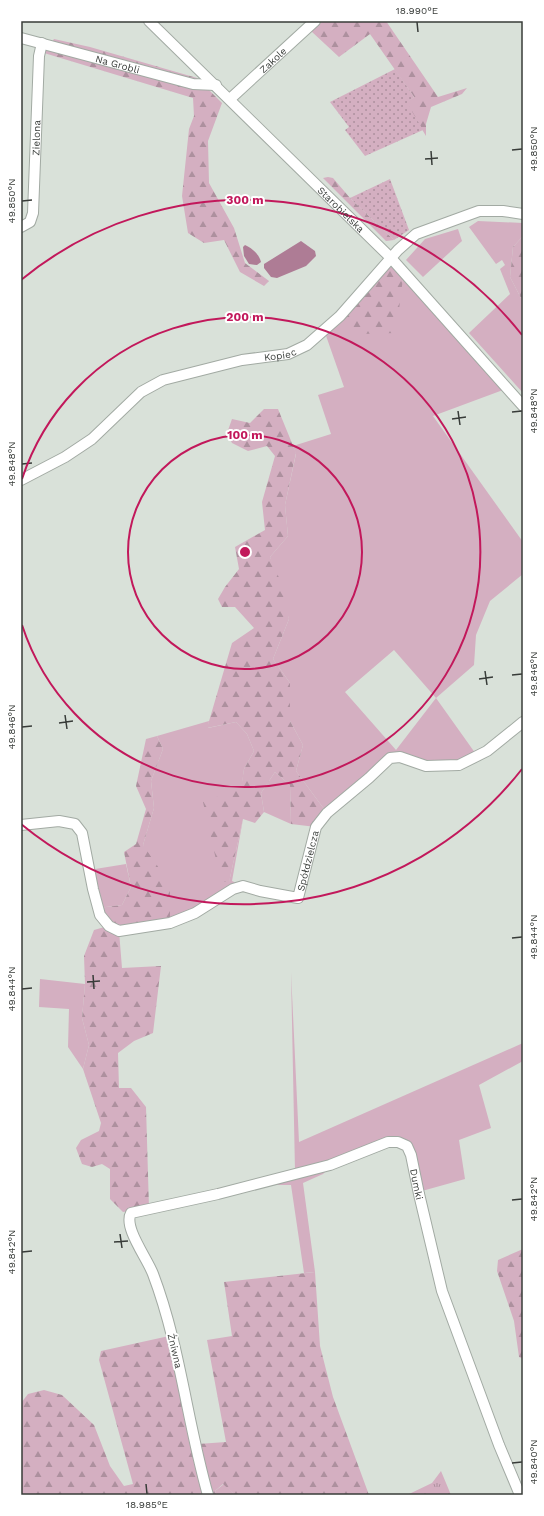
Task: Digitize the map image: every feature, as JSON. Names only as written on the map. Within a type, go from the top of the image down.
[{"type":"street","name":"Starobielska","points":[[149,21],[391,258],[523,406]]},
{"type":"street","name":"Zakole","points":[[230,99],[316,21]]},
{"type":"street","name":"Na Grobli","points":[[21,38],[42,42],[193,84],[216,85]]},
{"type":"street","name":"Zielona","points":[[21,227],[30,222],[33,213],[39,56],[42,42]]},
{"type":"street","name":"Kopiec","points":[[21,480],[65,457],[92,439],[141,392],[163,380],[242,360],[288,354],[307,345],[340,316],[391,258],[416,234],[479,211],[503,211],[523,214]]},
{"type":"street","name":"Spółdzielcza","points":[[21,825],[59,821],[75,824],[82,833],[93,890],[100,915],[109,926],[119,931],[170,923],[195,913],[233,889],[243,886],[260,891],[298,898],[316,827],[327,813],[369,778],[390,758],[400,757],[426,766],[459,765],[488,751],[523,722]]},
{"type":"street","name":"Dumki","points":[[131,1213],[218,1194],[330,1165],[388,1142],[398,1142],[407,1146],[412,1155],[419,1194],[444,1297],[499,1445],[520,1495]]},
{"type":"street","name":"Żniwna","points":[[131,1213],[128,1219],[130,1228],[152,1273],[171,1336],[208,1495]]},
{"type":"green space","points":[[323,21],[386,21],[438,97],[467,88],[462,94],[431,107],[426,124],[426,136],[406,103],[414,97],[370,34],[339,57],[311,31]]},
{"type":"green space","points":[[54,39],[90,47],[197,78],[222,103],[208,141],[209,183],[234,228],[245,263],[269,281],[264,286],[240,272],[224,240],[204,243],[188,233],[182,196],[189,129],[194,116],[193,98],[44,53]]},
{"type":"green space","points":[[395,69],[414,97],[407,103],[423,130],[365,156],[345,130],[349,127],[330,102]]},
{"type":"green space","points":[[323,178],[333,178],[350,198],[394,240],[386,241]]},
{"type":"green space","points":[[390,179],[409,230],[394,240],[350,198]]},
{"type":"green space","points":[[478,221],[523,223],[523,236],[513,247],[510,277],[523,302],[523,393],[469,333],[510,294],[500,269],[505,265],[502,260],[496,264],[469,227]]},
{"type":"green space","points":[[458,229],[462,241],[423,277],[406,260],[425,239]]},
{"type":"green space","points":[[523,236],[523,302],[510,277],[513,247]]},
{"type":"green space","points":[[392,267],[403,278],[396,333],[361,334],[340,316],[387,268]]},
{"type":"green space","points":[[403,278],[503,390],[433,416],[523,542],[523,574],[490,601],[476,635],[474,665],[436,698],[478,757],[459,765],[390,758],[327,813],[296,771],[303,745],[290,721],[290,683],[273,659],[289,619],[270,557],[288,536],[285,505],[296,454],[293,446],[331,434],[318,395],[344,387],[324,330],[340,316],[399,298]],"holes":[[[394,650],[436,698],[396,750],[345,692]]]},
{"type":"green space","points":[[264,409],[278,409],[296,453],[285,505],[288,536],[270,557],[283,587],[289,619],[273,659],[290,683],[290,721],[303,745],[296,771],[327,813],[316,827],[291,824],[290,785],[275,772],[261,793],[264,812],[255,823],[243,819],[229,882],[221,882],[203,802],[241,788],[244,769],[254,751],[247,734],[236,722],[207,728],[232,643],[254,628],[235,607],[222,607],[218,599],[239,569],[235,547],[265,530],[262,502],[275,456],[267,446],[248,451],[232,443],[227,433],[232,419],[250,423]]},
{"type":"green space","points":[[209,721],[208,728],[236,722],[247,734],[254,751],[244,769],[229,882],[243,819],[232,881],[243,886],[170,923],[143,845],[154,808],[151,781],[163,749],[157,736]]},
{"type":"green space","points":[[157,736],[163,749],[151,781],[154,808],[143,845],[170,884],[170,923],[119,931],[122,968],[161,966],[153,1033],[134,1041],[118,1053],[119,1088],[131,1088],[146,1107],[149,1208],[123,1212],[110,1199],[110,1169],[102,1164],[92,1167],[82,1164],[76,1148],[81,1140],[99,1131],[101,1123],[83,1069],[89,1045],[82,1018],[85,984],[84,956],[94,930],[108,926],[98,908],[122,905],[131,887],[124,852],[136,844],[146,809],[136,786],[146,739]]},
{"type":"green space","points":[[275,772],[290,785],[291,824],[264,812],[261,793]]},
{"type":"green space","points":[[126,864],[131,887],[122,905],[98,908],[89,870]]},
{"type":"green space","points":[[291,972],[299,1142],[523,1043],[523,1061],[479,1085],[491,1128],[459,1140],[465,1179],[422,1191],[404,1142],[330,1163],[295,1171]]},
{"type":"green space","points":[[40,979],[85,984],[82,1018],[89,1045],[83,1069],[68,1047],[69,1009],[39,1007]]},
{"type":"green space","points":[[329,1168],[323,1174],[303,1183],[315,1272],[304,1273],[291,1185],[274,1185],[271,1183]]},
{"type":"green space","points":[[523,1249],[523,1359],[519,1357],[514,1321],[497,1271],[498,1260]]},
{"type":"green space","points":[[315,1272],[320,1346],[333,1397],[369,1495],[235,1495],[223,1484],[215,1491],[217,1495],[210,1495],[198,1444],[226,1442],[207,1340],[232,1336],[224,1282]]},
{"type":"green space","points":[[169,1336],[207,1495],[21,1495],[21,1403],[28,1394],[44,1390],[62,1395],[94,1425],[110,1466],[124,1486],[133,1484],[99,1360],[101,1351]]},
{"type":"green space","points":[[441,1471],[451,1495],[407,1495],[432,1483]]},
{"type":"green space","points":[[224,1484],[235,1495],[217,1495],[215,1491]]},
{"type":"shaded area","points":[[301,241],[315,251],[316,256],[306,266],[277,278],[271,277],[264,268],[264,264]]},
{"type":"shaded area","points":[[245,245],[259,256],[261,262],[257,265],[249,264],[244,256],[243,247]]}]
